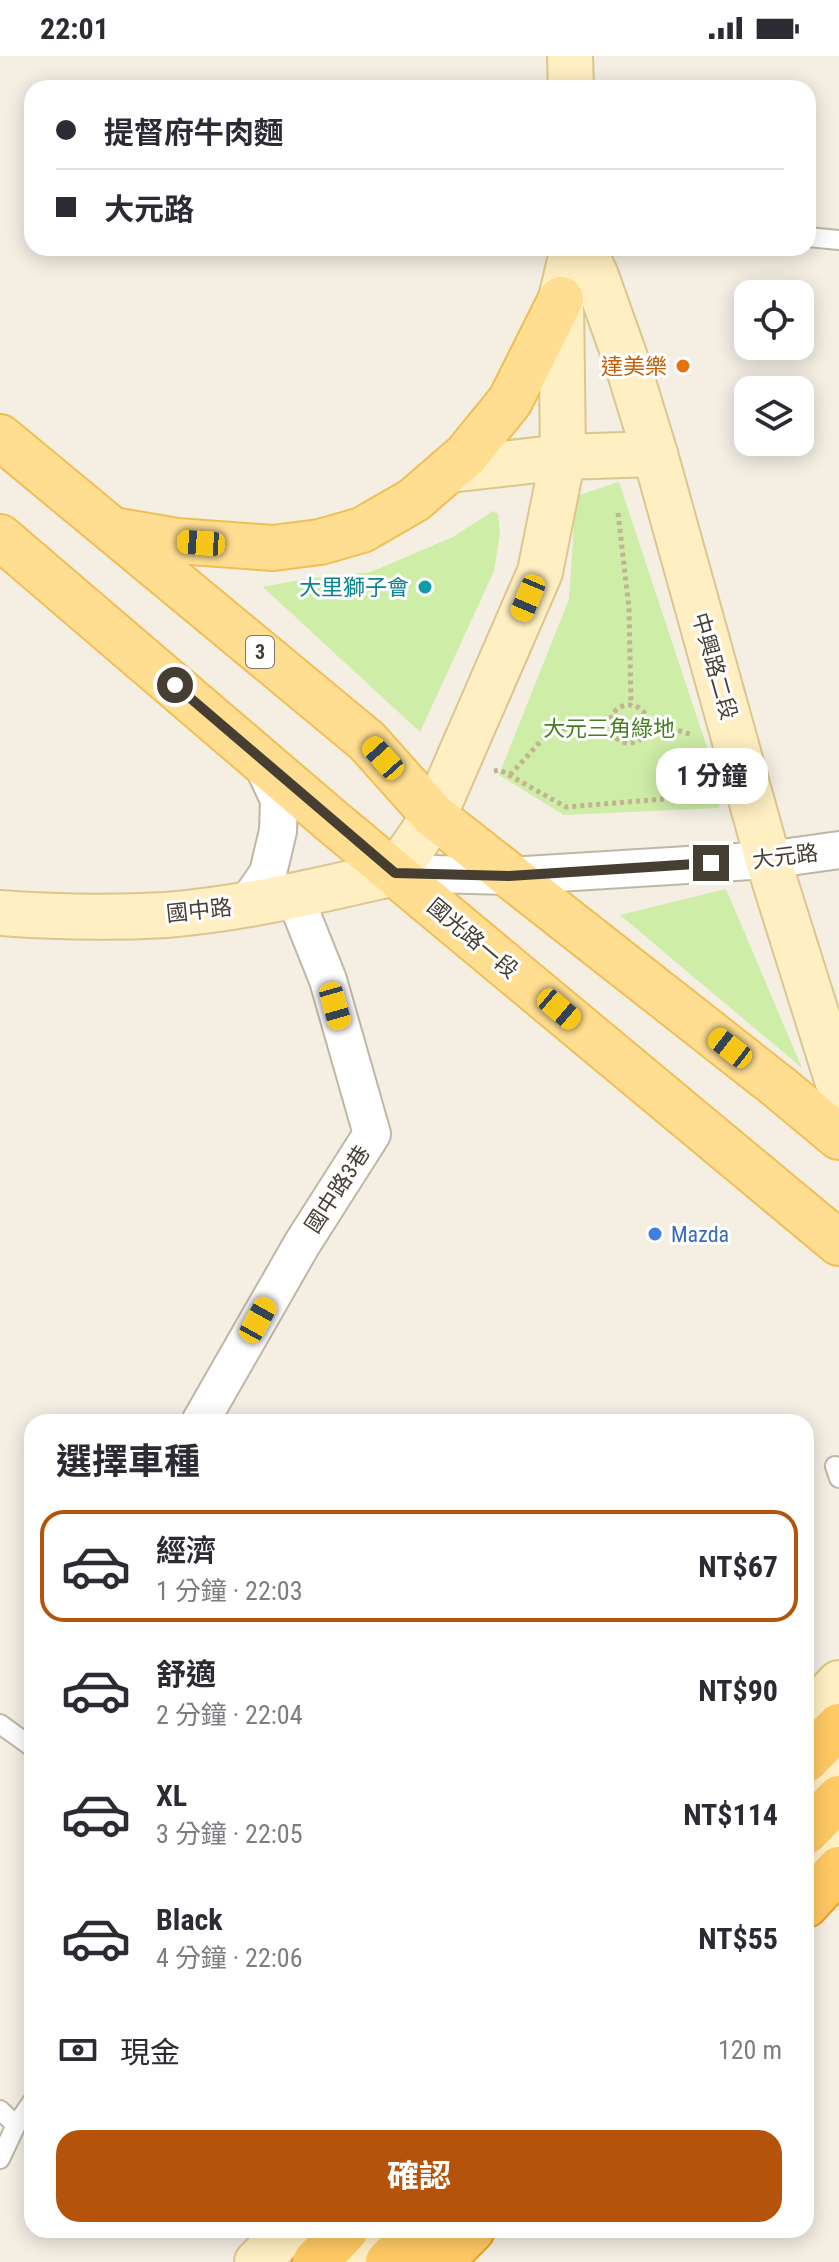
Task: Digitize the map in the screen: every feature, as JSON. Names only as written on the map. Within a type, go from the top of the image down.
[{"type":"highway","points":[[814,1752],[839,1726]]},
{"type":"highway","points":[[814,1824],[839,1800]]},
{"type":"highway","points":[[814,1896],[839,1869]]},
{"type":"highway","points":[[315,2262],[338,2238]]},
{"type":"highway","points":[[388,2262],[411,2238]]},
{"type":"highway","points":[[440,2262],[464,2238]]},
{"type":"main road","points":[[112,530],[177,541],[273,548],[320,542],[362,530],[414,500],[466,455],[510,401],[561,299]]},
{"type":"main road","name":"3","points":[[0,437],[367,741],[434,816],[839,1137]]},
{"type":"main road","name":"國光路一段","points":[[0,537],[261,761],[839,1243]]},
{"type":"street","points":[[570,56],[571,80]]},
{"type":"street","points":[[395,873],[434,816],[540,572],[563,457],[561,299],[571,256]]},
{"type":"street","name":"中興路二段","points":[[587,256],[628,366],[655,454],[768,860],[839,1086]]},
{"type":"street","points":[[449,470],[563,457],[655,454]]},
{"type":"street","points":[[246,905],[268,873],[278,831],[279,800],[261,761]]},
{"type":"street","name":"大元路","points":[[395,873],[509,876],[768,860],[839,850]]},
{"type":"street","name":"國中路","points":[[0,913],[39,916],[165,915],[246,905],[395,873]]},
{"type":"street","name":"國中路3巷","points":[[205,1414],[302,1244],[372,1134],[328,980],[294,895]]},
{"type":"street","points":[[814,1710],[839,1683]]},
{"type":"street","points":[[814,1786],[839,1760]]},
{"type":"street","points":[[814,1851],[839,1800]]},
{"type":"street","points":[[257,2262],[281,2238]]},
{"type":"street","points":[[348,2262],[371,2238]]},
{"type":"street","points":[[417,2262],[441,2238]]},
{"type":"lane","points":[[816,238],[839,240]]},
{"type":"lane","points":[[0,1724],[24,1741]]},
{"type":"lane","points":[[0,2110],[16,2125]]},
{"type":"lane","points":[[0,2159],[24,2114]]},
{"type":"path","points":[[618,513],[629,608],[631,705]]},
{"type":"path","points":[[631,705],[642,710],[648,720],[644,737],[632,744],[619,741],[610,724],[614,712],[631,705]]},
{"type":"path","points":[[648,720],[704,739]]},
{"type":"path","points":[[510,775],[551,730],[610,724]]},
{"type":"path","points":[[489,771],[500,770],[566,807],[719,794],[714,781]]},
{"type":"green space","name":"大元三角綠地","points":[[619,482],[722,793],[719,808],[564,815],[499,775],[569,599],[576,496]]},
{"type":"green space","points":[[493,511],[498,514],[500,533],[494,571],[420,732],[263,587],[371,572],[453,537]]},
{"type":"green space","points":[[726,889],[802,1068],[620,915]]},
{"type":"place","name":"達美樂","points":[[683,366]]},
{"type":"place","name":"大里獅子會","points":[[425,587]]},
{"type":"place","name":"Mazda","points":[[655,1234]]},
{"type":"route","points":[[175,685],[395,873],[509,876],[711,863]]}]
